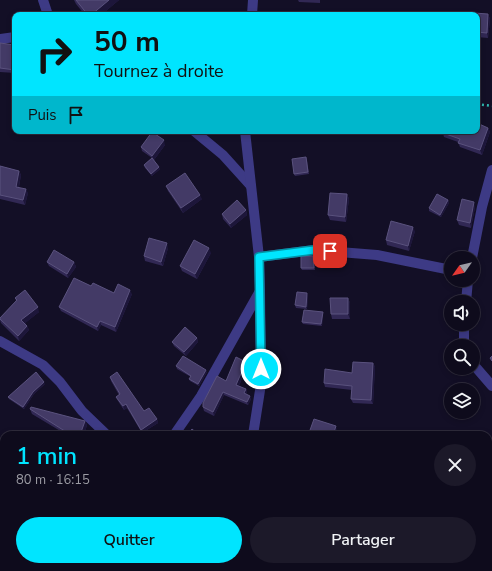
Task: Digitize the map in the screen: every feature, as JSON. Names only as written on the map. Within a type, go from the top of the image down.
[{"type":"street","points":[[43,0],[47,12]]},
{"type":"street","points":[[252,12],[253,0]]},
{"type":"street","points":[[0,39],[12,37]]},
{"type":"street","points":[[198,134],[223,155],[251,186]]},
{"type":"street","points":[[245,134],[259,257],[260,291],[261,384],[254,431]]},
{"type":"street","points":[[474,251],[492,170]]},
{"type":"street","points":[[259,257],[322,251],[377,255],[444,269]]},
{"type":"street","points":[[177,431],[201,396],[260,291]]},
{"type":"street","points":[[0,341],[43,365],[60,382],[82,411],[104,431]]},
{"type":"street","points":[[480,372],[492,386]]},
{"type":"path","points":[[480,104],[492,106]]},
{"type":"building","points":[[76,0],[109,0],[95,12],[86,12]]},
{"type":"building","points":[[480,13],[488,14],[487,33],[480,32]]},
{"type":"building","points":[[0,43],[12,45],[12,70],[0,68]]},
{"type":"building","points":[[480,124],[488,128],[480,150],[458,143],[460,139],[446,134],[480,134]]},
{"type":"building","points":[[151,134],[155,134],[164,140],[152,156],[141,147]]},
{"type":"building","points":[[306,157],[308,172],[294,174],[292,159]]},
{"type":"building","points":[[152,158],[159,167],[151,174],[144,165]]},
{"type":"building","points":[[0,166],[19,171],[16,187],[26,189],[23,200],[0,195]]},
{"type":"building","points":[[185,173],[200,195],[181,208],[166,186]]},
{"type":"building","points":[[330,193],[347,194],[345,217],[328,215]]},
{"type":"building","points":[[437,194],[448,200],[440,215],[429,208]]},
{"type":"building","points":[[462,199],[474,202],[470,223],[457,220]]},
{"type":"building","points":[[237,200],[246,210],[230,224],[222,214]]},
{"type":"building","points":[[391,221],[413,227],[408,246],[386,240]]},
{"type":"building","points":[[149,238],[167,243],[161,262],[144,256]]},
{"type":"building","points":[[194,240],[209,248],[195,274],[180,266]]},
{"type":"building","points":[[54,250],[74,262],[67,274],[47,262]]},
{"type":"building","points":[[301,256],[313,256],[314,268],[301,268]]},
{"type":"building","points":[[74,278],[91,286],[93,283],[114,293],[118,284],[130,290],[115,327],[100,321],[97,327],[59,307]]},
{"type":"building","points":[[25,290],[38,307],[21,320],[27,326],[18,336],[0,318],[17,300],[15,298]]},
{"type":"building","points":[[297,292],[307,293],[306,307],[295,305]]},
{"type":"building","points":[[330,298],[348,298],[348,314],[331,314]]},
{"type":"building","points":[[304,310],[323,312],[321,324],[302,322]]},
{"type":"building","points":[[185,327],[197,338],[184,352],[172,342]]},
{"type":"building","points":[[183,356],[206,370],[198,384],[189,379],[191,376],[176,366]]},
{"type":"building","points":[[236,357],[246,362],[236,385],[246,389],[244,393],[250,396],[247,402],[223,392],[213,412],[203,407],[203,403],[217,376],[226,381]]},
{"type":"building","points":[[353,362],[373,363],[371,400],[351,399],[352,386],[324,383],[325,369],[352,373]]},
{"type":"building","points":[[36,372],[44,382],[33,392],[23,407],[8,397]]},
{"type":"building","points":[[117,372],[144,411],[149,408],[157,419],[141,430],[126,404],[123,406],[116,397],[120,394],[110,377]]},
{"type":"building","points":[[31,407],[85,421],[81,431],[65,431],[30,409]]},
{"type":"building","points":[[314,419],[336,426],[334,431],[310,431]]},
{"type":"route","points":[[261,369],[259,257],[314,250],[330,251]]}]
